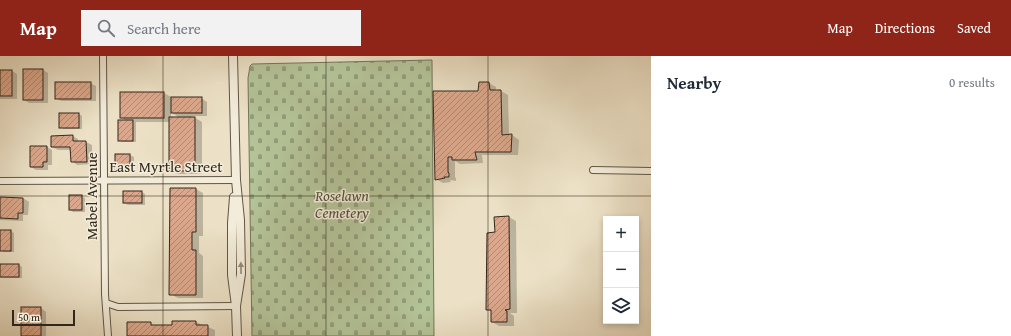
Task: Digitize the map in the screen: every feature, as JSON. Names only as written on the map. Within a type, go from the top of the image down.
[{"type":"street","name":"Mabel Avenue","points":[[103,56],[106,303],[108,336]]},
{"type":"street","points":[[233,56],[236,180],[240,220],[241,274],[236,306],[237,336]]},
{"type":"street","points":[[593,170],[651,170]]},
{"type":"street","name":"East Myrtle Street","points":[[0,181],[236,180]]},
{"type":"street","points":[[106,303],[118,307],[236,306]]},
{"type":"green space","name":"Roselawn Cemetery","points":[[432,60],[434,336],[252,336],[248,78],[250,66],[252,64]]},
{"type":"building","points":[[23,69],[43,69],[43,100],[23,100]]},
{"type":"building","points":[[0,70],[12,70],[12,96],[0,96]]},
{"type":"building","points":[[55,82],[91,82],[91,99],[55,99]]},
{"type":"building","points":[[479,82],[489,82],[490,90],[501,90],[502,135],[512,134],[511,152],[475,152],[477,160],[452,160],[452,157],[448,157],[449,177],[435,180],[433,91],[478,91]]},
{"type":"building","points":[[120,92],[164,92],[164,118],[120,118]]},
{"type":"building","points":[[171,97],[202,97],[202,113],[171,113]]},
{"type":"building","points":[[59,113],[79,113],[79,128],[59,128]]},
{"type":"building","points":[[169,117],[195,117],[195,171],[169,171]]},
{"type":"building","points":[[118,120],[133,120],[133,141],[118,141]]},
{"type":"building","points":[[73,135],[73,141],[86,141],[87,162],[71,162],[70,147],[51,147],[51,136]]},
{"type":"building","points":[[30,146],[47,146],[47,162],[43,162],[43,167],[30,167]]},
{"type":"building","points":[[115,154],[130,154],[130,169],[115,169]]},
{"type":"building","points":[[170,188],[196,188],[196,232],[192,232],[192,250],[196,250],[196,295],[169,295]]},
{"type":"building","points":[[123,191],[142,191],[142,203],[123,203]]},
{"type":"building","points":[[69,195],[82,195],[82,210],[69,210]]},
{"type":"building","points":[[0,197],[23,198],[23,213],[18,213],[18,219],[0,218]]},
{"type":"building","points":[[509,216],[510,309],[505,310],[507,311],[507,322],[491,322],[491,310],[486,310],[487,233],[495,232],[494,217]]},
{"type":"building","points":[[0,230],[11,230],[11,251],[0,251]]},
{"type":"building","points":[[0,264],[19,264],[19,277],[0,277]]},
{"type":"building","points":[[21,307],[41,307],[41,336],[21,336]]},
{"type":"building","points":[[172,321],[196,321],[196,325],[208,325],[208,336],[127,336],[127,322],[151,322],[151,325],[172,325]]}]
